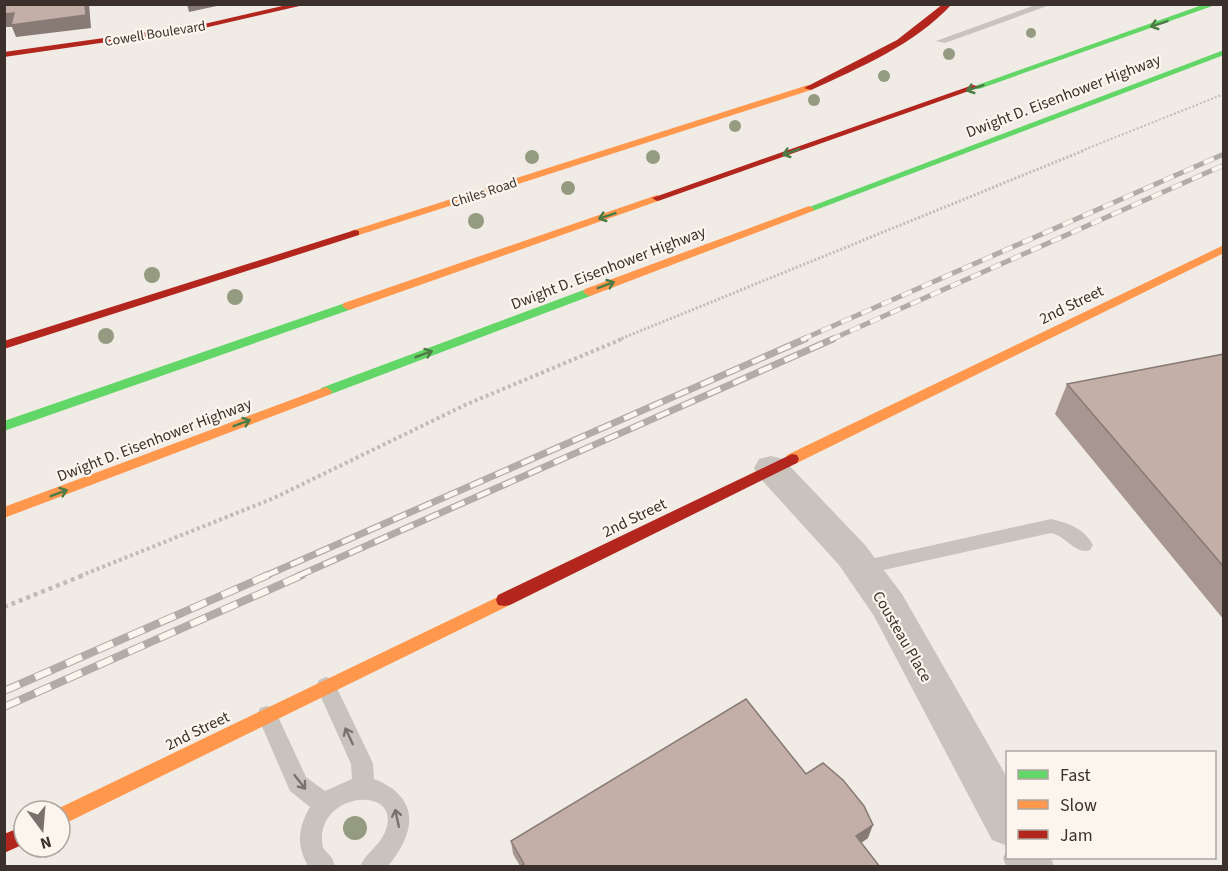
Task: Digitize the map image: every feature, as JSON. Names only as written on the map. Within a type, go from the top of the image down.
[{"type":"main road","name":"Cowell Boulevard","points":[[4,55],[204,26],[304,4]]},
{"type":"main road","name":"Chiles Road","points":[[4,345],[807,88],[861,64],[907,38],[948,4]]},
{"type":"main road","name":"Dwight D. Eisenhower Highway","points":[[4,426],[1214,4]]},
{"type":"main road","name":"Dwight D. Eisenhower Highway","points":[[4,513],[1224,52]]},
{"type":"main road","name":"2nd Street","points":[[72,811],[1224,248]]},
{"type":"street","name":"Cousteau Place","points":[[771,468],[852,555],[888,605],[1006,820]]},
{"type":"lane","points":[[941,41],[1049,4]]},
{"type":"lane","points":[[861,568],[1051,526],[1068,530],[1084,545]]},
{"type":"lane","points":[[326,686],[362,765],[363,789]]},
{"type":"lane","points":[[267,714],[298,784],[325,805]]},
{"type":"lane","points":[[324,867],[312,853],[309,839],[311,826],[325,805],[341,793],[363,789],[383,794],[398,814],[399,829],[394,843],[385,856],[372,867]]},
{"type":"path","points":[[4,607],[274,498],[465,405],[725,295],[1224,94]]},
{"type":"building","points":[[4,4],[85,4],[86,15],[11,25],[14,13],[4,14]]},
{"type":"building","points":[[1224,354],[1224,567],[1067,384]]},
{"type":"building","points":[[746,699],[806,774],[823,763],[843,780],[864,806],[873,825],[856,836],[880,867],[519,867],[524,864],[511,841]]},
{"type":"railway","points":[[801,340],[1224,154]]},
{"type":"railway","points":[[830,340],[1224,165]]},
{"type":"railway","points":[[265,576],[805,339]]},
{"type":"railway","points":[[298,576],[833,339]]},
{"type":"railway","points":[[4,691],[268,575]]},
{"type":"railway","points":[[4,707],[302,575]]},
{"type":"traffic: fast","points":[[976,87],[1214,4]]},
{"type":"traffic: fast","points":[[809,209],[1224,52]]},
{"type":"traffic: fast","points":[[326,391],[589,292]]},
{"type":"traffic: fast","points":[[4,426],[348,306]]},
{"type":"traffic: slow","points":[[355,233],[808,88]]},
{"type":"traffic: slow","points":[[348,306],[657,198]]},
{"type":"traffic: slow","points":[[589,292],[809,209]]},
{"type":"traffic: slow","points":[[792,459],[1224,248]]},
{"type":"traffic: slow","points":[[4,513],[326,391]]},
{"type":"traffic: slow","points":[[72,811],[504,600]]},
{"type":"traffic: jam","points":[[4,55],[204,26],[304,4]]},
{"type":"traffic: jam","points":[[808,88],[900,42],[917,31],[948,4]]},
{"type":"traffic: jam","points":[[657,198],[976,87]]},
{"type":"traffic: jam","points":[[4,345],[355,233]]},
{"type":"traffic: jam","points":[[504,600],[792,459]]},
{"type":"traffic: jam","points":[[4,844],[12,840]]}]
